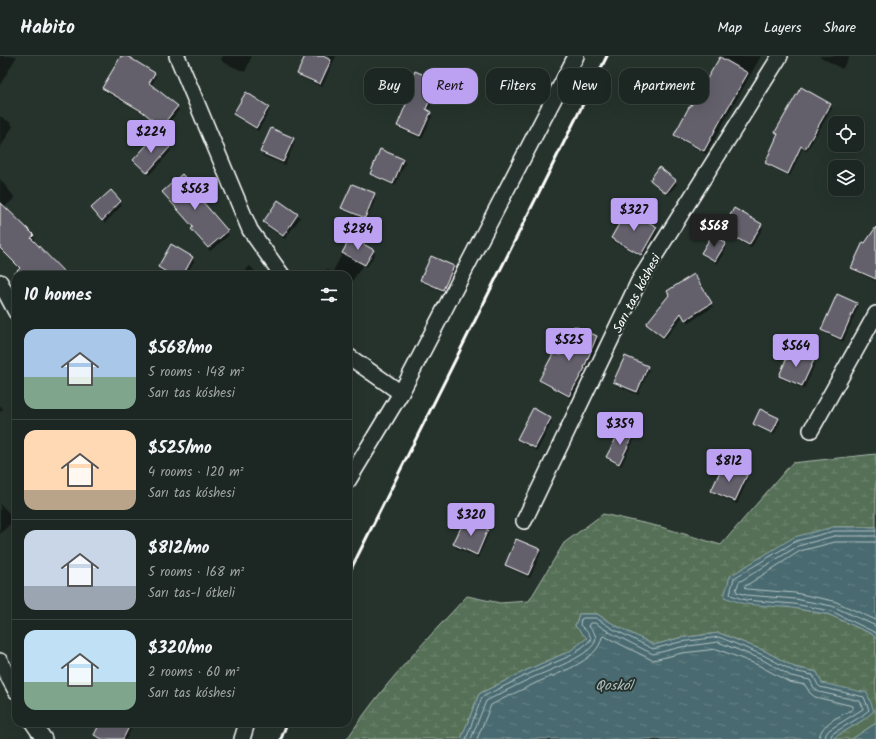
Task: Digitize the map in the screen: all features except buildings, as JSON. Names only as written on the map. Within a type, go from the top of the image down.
[{"type":"street","points":[[177,56],[250,230],[279,271]]},
{"type":"street","points":[[352,475],[401,393],[576,56]]},
{"type":"street","name":"Sarı tas kóshesi","points":[[524,521],[639,281],[780,56]]},
{"type":"street","points":[[0,282],[12,304]]},
{"type":"street","points":[[811,430],[876,314]]},
{"type":"street","points":[[352,359],[401,393]]},
{"type":"street","points":[[0,661],[12,684]]},
{"type":"street","points":[[36,727],[44,739]]},
{"type":"street","points":[[242,739],[246,727]]},
{"type":"green space","points":[[876,454],[876,527],[833,527],[793,608],[830,615],[872,634],[876,639],[876,723],[852,739],[832,739],[863,720],[821,683],[817,672],[794,667],[765,651],[719,633],[679,638],[654,645],[597,614],[579,614],[575,626],[587,638],[570,651],[529,669],[479,694],[461,739],[347,739],[389,683],[467,596],[500,603],[529,601],[564,543],[603,514],[661,527],[721,545],[792,463]]},
{"type":"water","points":[[833,527],[876,527],[876,639],[872,634],[830,615],[793,608],[744,604],[724,597],[730,576],[794,537]]},
{"type":"water","name":"Qoskól","points":[[579,614],[597,614],[654,645],[679,638],[719,633],[765,651],[794,667],[817,672],[822,683],[867,693],[874,711],[863,720],[832,739],[461,739],[479,694],[529,669],[570,651],[587,638],[575,626]]},
{"type":"water","points":[[876,723],[876,739],[852,739]]},
{"type":"railway","points":[[352,567],[607,56]]},
{"type":"railway","points":[[281,739],[286,727]]}]
